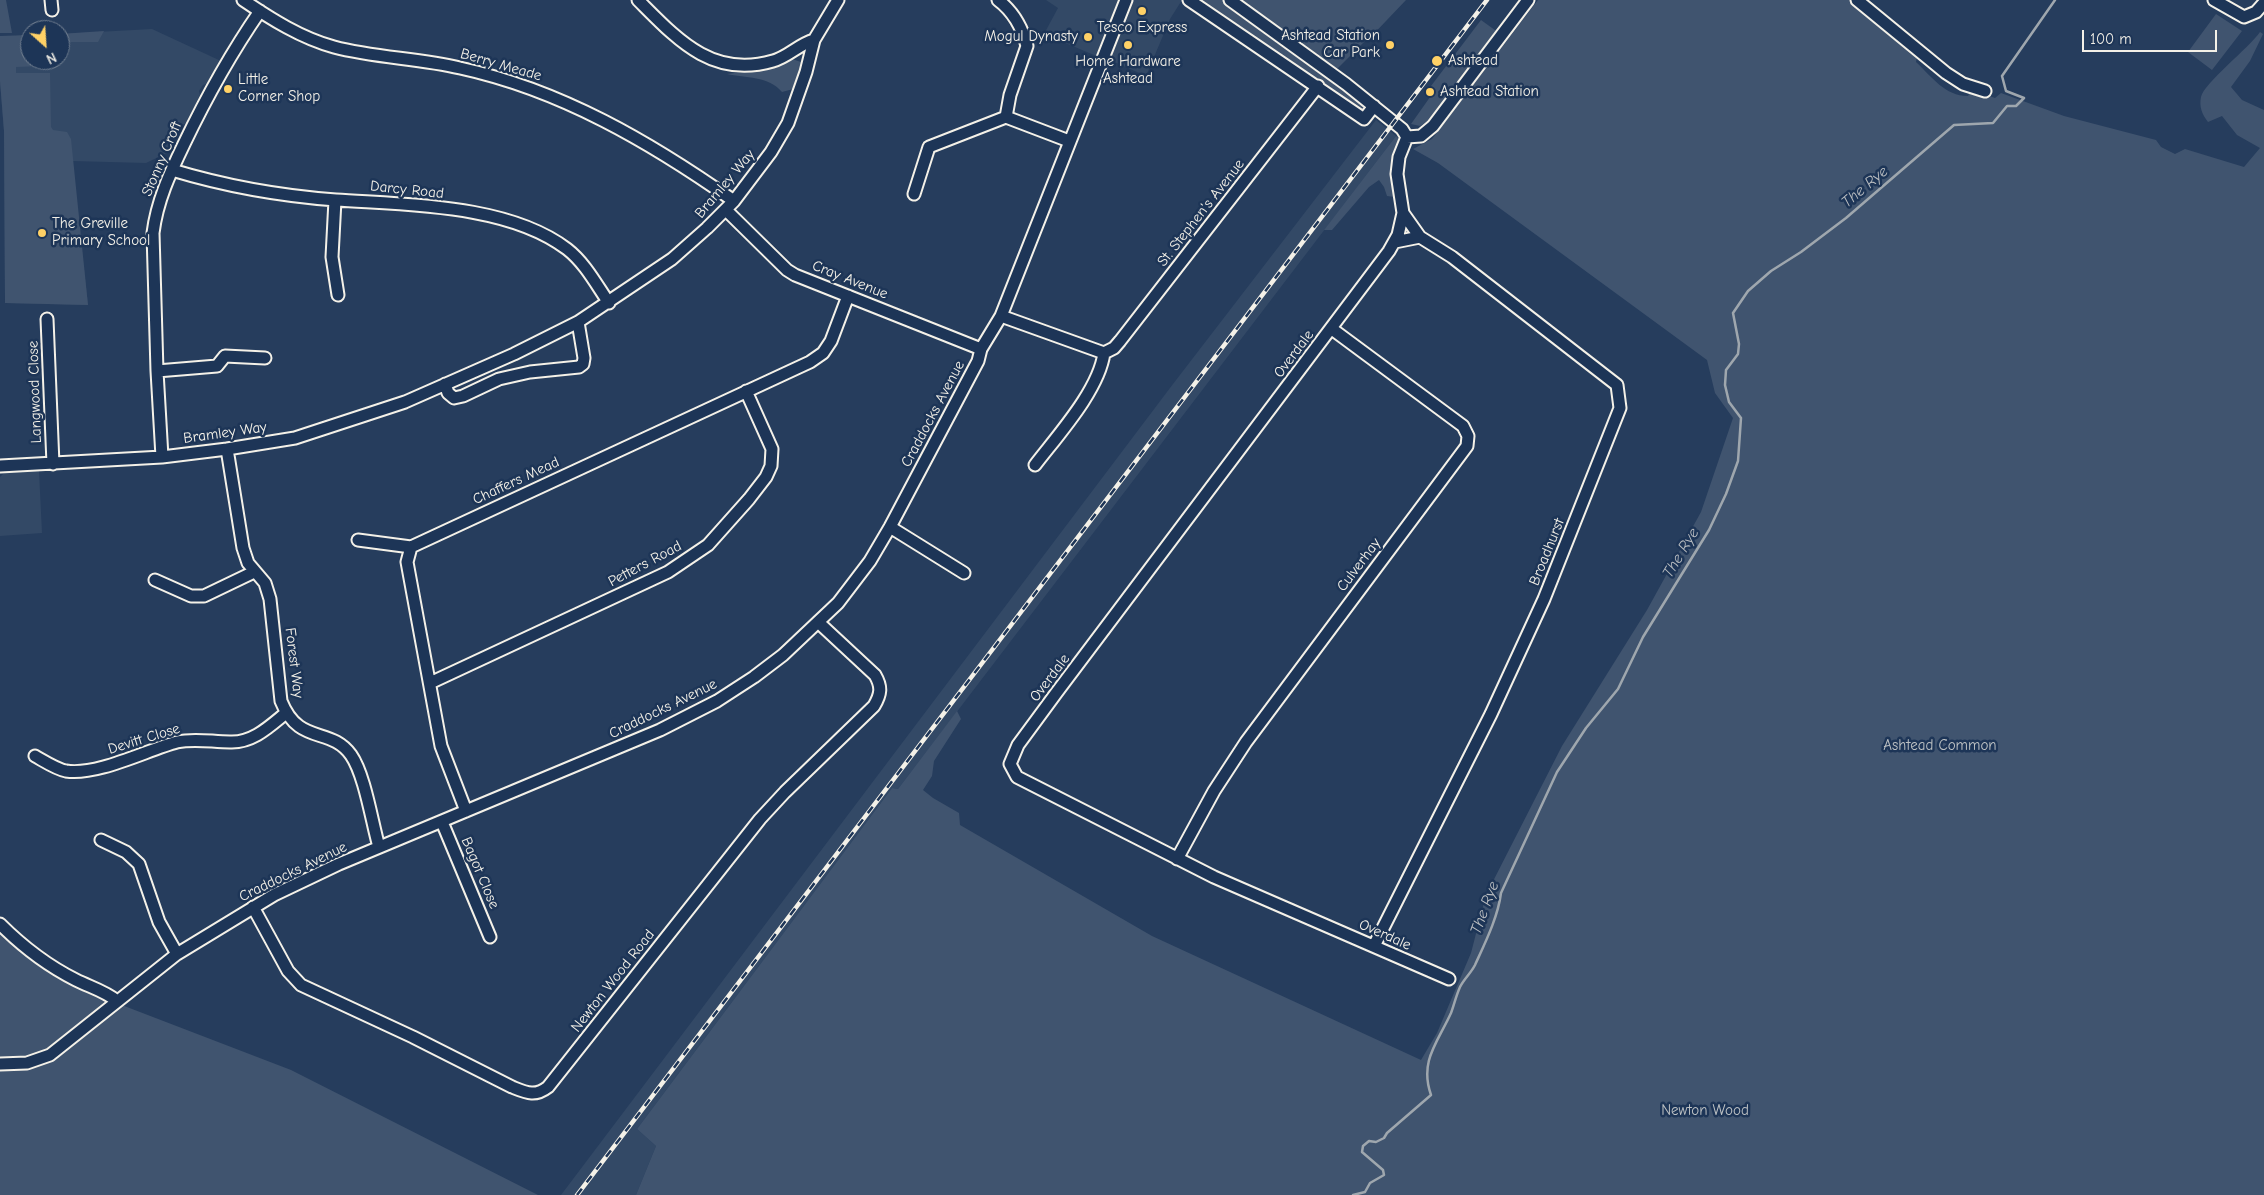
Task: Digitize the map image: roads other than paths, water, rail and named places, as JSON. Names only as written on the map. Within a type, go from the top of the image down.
[{"type":"street","name":"Berry Meade","points":[[243,0],[307,38],[334,47],[461,68],[535,89],[596,116],[640,139],[734,200]]},
{"type":"street","points":[[638,0],[670,33],[687,46],[718,61],[737,66],[758,65],[776,60],[814,40],[838,0]]},
{"type":"street","points":[[998,0],[1010,9],[1017,20],[1027,46],[1010,95],[1006,117]]},
{"type":"street","name":"Craddocks Avenue","points":[[0,1064],[28,1063],[50,1055],[177,954],[291,886],[626,745],[693,714],[754,677],[783,656],[848,591],[890,527],[978,361],[981,349],[1001,316],[1126,0]]},
{"type":"street","points":[[1189,0],[1364,119],[1374,106]]},
{"type":"street","points":[[1230,0],[1374,106],[1402,129],[1407,137],[1421,136],[1433,126],[1528,0]]},
{"type":"street","points":[[1857,0],[1946,73],[1963,84],[1985,92]]},
{"type":"street","points":[[2214,0],[2244,17],[2256,12],[2264,3]]},
{"type":"street","name":"Stonny Croft","points":[[162,457],[157,371],[153,233],[158,203],[209,94],[260,11]]},
{"type":"street","name":"Bramley Way","points":[[0,466],[162,457],[294,438],[405,402],[514,354],[578,322],[672,259],[726,210],[766,159],[788,124],[806,72],[814,40]]},
{"type":"street","name":"St. Stephen's Avenue","points":[[1104,353],[1114,348],[1120,341],[1318,86]]},
{"type":"street","points":[[914,194],[929,147],[1006,117],[1069,141]]},
{"type":"street","name":"Broadhurst","points":[[1374,946],[1490,714],[1544,599],[1620,408],[1617,385],[1460,263],[1420,237],[1403,212],[1397,174],[1399,157],[1407,137]]},
{"type":"street","name":"Darcy Road","points":[[172,170],[238,186],[335,200],[434,206],[509,222],[551,239],[577,258],[609,303]]},
{"type":"street","points":[[335,200],[332,257],[338,295]]},
{"type":"street","name":"Cray Avenue","points":[[726,210],[787,270],[981,349]]},
{"type":"street","name":"Overdale","points":[[1403,212],[1395,242],[1051,700],[1012,756],[1010,764],[1016,777],[1177,859],[1269,902],[1449,979]]},
{"type":"street","points":[[1395,242],[1420,237]]},
{"type":"street","name":"Chaffers Mead","points":[[411,547],[810,362],[823,353],[830,341],[848,296]]},
{"type":"street","points":[[1001,316],[1104,353],[1102,366],[1092,388],[1035,465]]},
{"type":"street","name":"Langwood Close","points":[[47,319],[53,464]]},
{"type":"street","points":[[445,384],[448,393],[454,398],[463,396],[499,379],[530,372],[579,367],[583,364],[584,358],[578,322]]},
{"type":"street","name":"Culverhay","points":[[1177,859],[1214,791],[1246,742],[1467,446],[1468,436],[1464,426],[1332,328]]},
{"type":"street","points":[[157,371],[218,366],[225,356],[265,358]]},
{"type":"street","name":"Petters Road","points":[[430,683],[668,572],[708,545],[749,499],[766,477],[771,466],[772,449],[746,391]]},
{"type":"street","name":"Forest Way","points":[[227,449],[243,548],[254,572],[265,583],[270,599],[281,700],[286,713],[299,727],[339,742],[351,756],[360,776],[379,848]]},
{"type":"street","points":[[890,527],[964,573]]},
{"type":"street","points":[[358,540],[411,547],[407,562],[441,746],[466,811]]},
{"type":"street","points":[[155,580],[191,596],[204,596],[254,572]]},
{"type":"street","name":"Newton Wood Road","points":[[253,907],[288,971],[301,985],[413,1037],[512,1087],[528,1094],[540,1094],[548,1087],[760,819],[785,792],[874,706],[880,696],[881,685],[875,675],[818,622]]},
{"type":"street","name":"Devitt Close","points":[[35,756],[66,771],[95,769],[177,742],[200,739],[231,742],[243,741],[260,734],[286,713]]},
{"type":"street","name":"Bagot Close","points":[[442,822],[490,937]]},
{"type":"street","points":[[101,840],[126,852],[139,864],[158,922],[177,954]]},
{"type":"street","points":[[0,924],[46,962],[74,979],[108,993],[118,1001]]},
{"type":"waterway","name":"The Rye","points":[[1353,1195],[1365,1192],[1370,1183],[1384,1175],[1383,1170],[1362,1152],[1363,1146],[1369,1141],[1376,1142],[1384,1138],[1387,1133],[1431,1095],[1427,1072],[1432,1052],[1451,1013],[1460,987],[1473,968],[1483,948],[1494,921],[1501,893],[1557,772],[1586,728],[1618,689],[1643,637],[1709,530],[1726,494],[1738,461],[1741,418],[1729,402],[1725,385],[1726,370],[1738,354],[1739,344],[1733,313],[1748,291],[1771,271],[1801,252],[1846,218],[1954,125],[1993,123],[2007,106],[2016,106],[2024,98],[2006,91],[2002,76],[2055,0]]},
{"type":"railway","points":[[577,1195],[1487,0]]},
{"type":"place","name":"Tesco Express","points":[[1142,11]]},
{"type":"place","name":"Mogul Dynasty","points":[[1088,37]]},
{"type":"place","name":"Home Hardware Ashtead","points":[[1128,45]]},
{"type":"place","name":"Ashtead Station Car Park","points":[[1390,45]]},
{"type":"place","name":"Ashtead","points":[[1437,61]]},
{"type":"place","name":"Little Corner Shop","points":[[228,89]]},
{"type":"place","name":"Ashtead Station","points":[[1430,92]]},
{"type":"place","name":"The Greville Primary School","points":[[42,233]]},
{"type":"park label","name":"Ashtead Common","points":[[1940,746]]},
{"type":"park label","name":"Newton Wood","points":[[1705,1111]]}]
